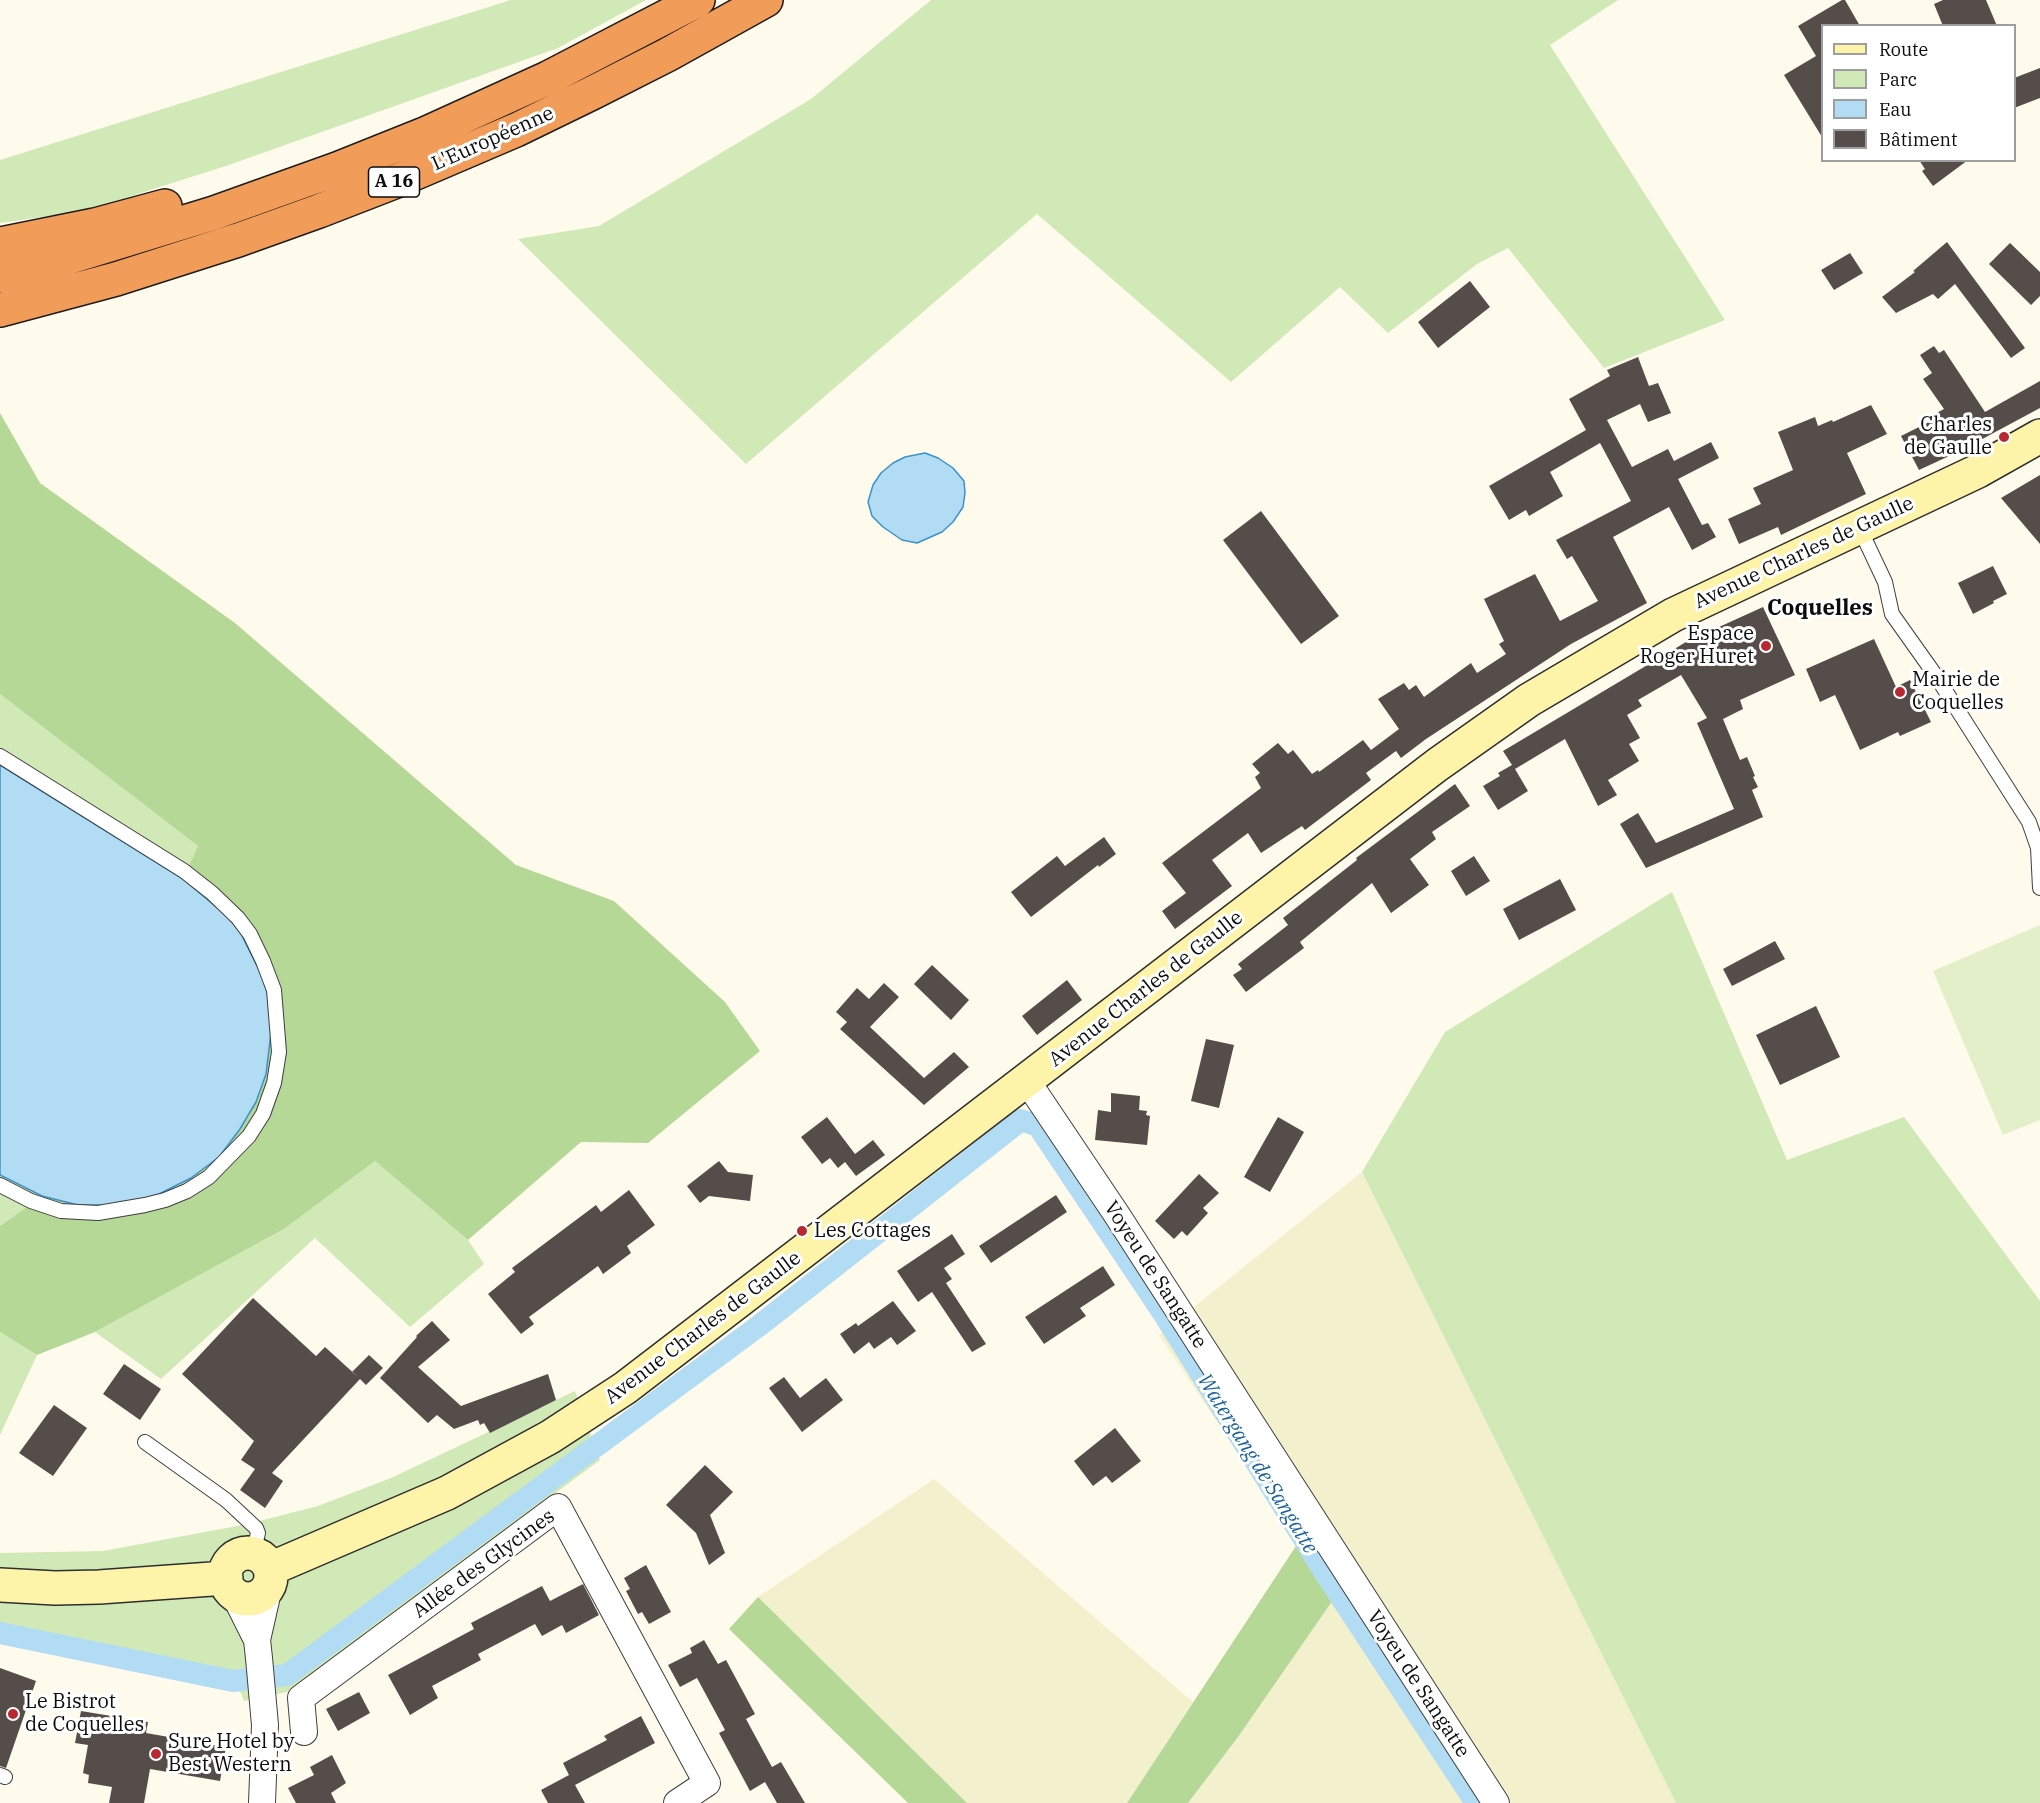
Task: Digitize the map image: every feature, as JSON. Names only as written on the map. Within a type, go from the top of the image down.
[{"type":"highway","name":"L'Européenne","points":[[0,276],[114,245],[268,195],[395,146],[548,78],[631,37],[698,0]]},
{"type":"highway","name":"L'Européenne","points":[[0,310],[116,279],[238,240],[399,180],[592,93],[668,55],[766,0]]},
{"type":"highway","points":[[0,244],[105,222],[197,198],[548,78]]},
{"type":"main road","name":"Avenue Charles de Gaulle","points":[[230,1586],[228,1567],[235,1558],[242,1555],[264,1570],[439,1496],[512,1458],[580,1418],[678,1349],[1437,765],[1546,690],[1664,620],[1978,471],[2040,436]]},
{"type":"main road","points":[[0,1585],[230,1586]]},
{"type":"street","name":"Voyeu de Sangatte","points":[[1027,1081],[1117,1215],[1497,1803]]},
{"type":"street","name":"Allée des Glycines","points":[[304,1732],[301,1698],[558,1507],[707,1783],[686,1801]]},
{"type":"street","points":[[262,1803],[265,1725],[258,1649],[264,1570]]},
{"type":"street","points":[[230,1586],[258,1649]]},
{"type":"lane","points":[[1859,527],[1885,582],[1892,614],[1936,676],[2028,822],[2038,848],[2040,888]]},
{"type":"lane","points":[[0,756],[184,872],[212,893],[238,918],[250,934],[259,952],[274,990],[279,1052],[274,1083],[263,1114],[249,1136],[209,1177],[187,1191],[145,1205],[98,1213],[61,1210],[31,1201],[0,1185]]},
{"type":"lane","points":[[145,1442],[226,1500],[256,1528],[264,1570]]},
{"type":"shaded area","points":[[1362,1172],[1676,1803],[1188,1803],[1238,1737],[1334,1597],[1159,1335]]},
{"type":"shaded area","points":[[934,1479],[1193,1702],[1127,1803],[967,1803],[758,1597]]},
{"type":"green space","points":[[511,0],[646,0],[558,48],[226,166],[84,211],[0,223],[0,160]]},
{"type":"green space","points":[[931,0],[1618,0],[1550,45],[1725,320],[1604,368],[1508,248],[1477,264],[1388,333],[1340,287],[1231,382],[1037,214],[746,464],[518,239],[599,226],[811,99]]},
{"type":"green space","points":[[0,413],[40,483],[235,623],[516,865],[614,901],[725,1002],[760,1051],[648,1143],[581,1142],[468,1240],[375,1161],[284,1229],[95,1332],[37,1355],[0,1332],[0,1226],[42,1196],[78,1205],[141,1200],[176,1187],[191,1178],[219,1157],[249,1116],[266,1074],[271,1033],[228,917],[183,879],[198,846],[0,694]]},
{"type":"green space","points":[[0,694],[198,846],[183,879],[0,765]]},
{"type":"green space","points":[[1672,892],[1787,1160],[1904,1117],[2040,1301],[2040,1803],[1676,1803],[1362,1172],[1445,1032]]},
{"type":"green space","points":[[2040,925],[2040,1120],[2003,1135],[1933,971]]},
{"type":"green space","points":[[375,1161],[468,1240],[484,1264],[410,1327],[315,1238],[161,1379],[95,1332],[284,1229]]},
{"type":"green space","points":[[0,1175],[42,1196],[0,1226]]},
{"type":"green space","points":[[0,1332],[37,1355],[0,1435]]},
{"type":"green space","points":[[575,1391],[600,1460],[287,1692],[244,1701],[233,1674],[0,1624],[0,1553],[103,1551],[248,1524],[318,1506],[391,1478]]},
{"type":"green space","points":[[1298,1543],[1335,1597],[1238,1737],[1188,1803],[1127,1803]]},
{"type":"green space","points":[[758,1597],[967,1803],[908,1803],[729,1629]]},
{"type":"water","points":[[925,453],[953,468],[964,481],[965,493],[963,507],[953,522],[942,532],[917,543],[902,540],[883,527],[872,516],[868,502],[873,485],[881,473],[905,457]]},
{"type":"water","points":[[0,765],[183,879],[228,917],[241,934],[261,974],[268,995],[271,1033],[266,1074],[256,1102],[219,1157],[191,1178],[159,1194],[140,1200],[108,1205],[78,1205],[42,1196],[0,1175]]},
{"type":"building","points":[[1842,0],[1845,0],[1859,24],[1821,24],[1821,135],[1784,75],[1816,56],[1798,26]]},
{"type":"building","points":[[1943,0],[1986,0],[1996,24],[1942,24],[1934,4]]},
{"type":"building","points":[[2040,68],[2040,98],[2016,107],[2016,77]]},
{"type":"building","points":[[1920,162],[1965,162],[1933,186],[1922,171],[1925,169]]},
{"type":"building","points":[[1947,242],[2025,348],[2011,358],[1955,284],[1938,299],[1933,294],[1896,313],[1882,297],[1915,272],[1913,271]]},
{"type":"building","points":[[2010,243],[2040,272],[2040,296],[2031,305],[1989,264]]},
{"type":"building","points":[[1850,253],[1863,273],[1834,290],[1821,270]]},
{"type":"building","points":[[1470,281],[1490,307],[1438,348],[1418,322]]},
{"type":"building","points":[[1934,346],[1939,353],[1944,350],[1985,412],[2040,381],[2040,408],[1919,470],[1901,436],[1929,422],[1927,418],[1944,409],[1923,379],[1932,373],[1920,355]]},
{"type":"building","points":[[1638,357],[1649,386],[1658,383],[1671,413],[1648,422],[1640,404],[1607,420],[1632,467],[1668,449],[1674,461],[1711,442],[1719,458],[1678,479],[1702,525],[1708,523],[1716,537],[1692,550],[1669,507],[1613,537],[1647,603],[1571,644],[1426,739],[1401,758],[1396,751],[1366,773],[1371,780],[1305,830],[1302,826],[1261,853],[1248,833],[1212,860],[1232,886],[1175,929],[1162,911],[1186,893],[1162,863],[1261,788],[1255,777],[1260,773],[1252,764],[1278,743],[1288,754],[1293,750],[1312,774],[1318,770],[1319,772],[1363,740],[1371,750],[1399,729],[1378,699],[1404,683],[1409,690],[1416,685],[1424,697],[1471,663],[1477,673],[1506,654],[1499,644],[1504,641],[1484,599],[1535,574],[1560,621],[1598,601],[1572,556],[1567,559],[1556,540],[1631,501],[1600,443],[1550,472],[1563,496],[1529,516],[1526,510],[1509,520],[1489,486],[1586,430],[1569,399],[1610,376],[1607,370]]},
{"type":"building","points":[[1871,405],[1887,434],[1847,453],[1866,494],[1781,535],[1778,527],[1739,544],[1728,519],[1761,504],[1753,488],[1793,470],[1778,432],[1815,417],[1818,426],[1832,420],[1833,422]]},
{"type":"building","points":[[2040,475],[2040,544],[2001,498]]},
{"type":"building","points":[[1261,511],[1339,616],[1301,644],[1223,540]]},
{"type":"building","points":[[1993,566],[2007,594],[1973,614],[1958,583]]},
{"type":"building","points":[[1763,607],[1795,675],[1740,700],[1743,709],[1723,719],[1740,760],[1747,757],[1755,776],[1753,777],[1758,787],[1752,790],[1763,817],[1646,868],[1620,824],[1638,813],[1656,843],[1734,809],[1697,723],[1707,718],[1681,675],[1638,700],[1642,706],[1627,715],[1640,738],[1629,744],[1639,761],[1608,780],[1617,795],[1598,806],[1565,739],[1515,769],[1528,791],[1498,810],[1483,786],[1500,776],[1498,773],[1512,765],[1503,751],[1686,642]]},
{"type":"building","name":"Mairie de Coquelles","points":[[1874,639],[1896,687],[1910,680],[1931,722],[1900,736],[1898,732],[1860,750],[1835,695],[1820,702],[1806,669]]},
{"type":"building","points":[[1455,784],[1470,806],[1432,832],[1436,839],[1410,859],[1429,885],[1391,913],[1372,883],[1300,942],[1304,948],[1246,992],[1233,975],[1242,969],[1238,964],[1288,925],[1283,918],[1357,860],[1356,858]]},
{"type":"building","points":[[1104,837],[1116,854],[1099,867],[1098,865],[1031,917],[1011,892],[1057,856],[1065,866]]},
{"type":"building","points":[[1474,856],[1490,881],[1466,896],[1451,871]]},
{"type":"building","points":[[1560,879],[1576,910],[1519,940],[1503,909]]},
{"type":"building","points":[[1775,941],[1785,959],[1732,986],[1723,969]]},
{"type":"building","points":[[932,965],[969,1000],[951,1020],[914,984]]},
{"type":"building","points":[[1067,980],[1082,1000],[1037,1035],[1022,1016]]},
{"type":"building","points":[[884,983],[899,997],[870,1027],[924,1078],[954,1052],[969,1067],[924,1105],[840,1029],[847,1022],[836,1012],[857,988],[869,999]]},
{"type":"building","points":[[1816,1006],[1840,1057],[1780,1085],[1756,1035]]},
{"type":"building","points":[[1206,1039],[1234,1045],[1219,1108],[1191,1101]]},
{"type":"building","points":[[1111,1093],[1140,1096],[1139,1110],[1147,1111],[1146,1115],[1150,1116],[1147,1145],[1095,1140],[1098,1110],[1111,1112]]},
{"type":"building","points":[[827,1117],[855,1154],[873,1140],[885,1155],[856,1176],[845,1162],[838,1168],[830,1158],[822,1164],[801,1137]]},
{"type":"building","points":[[1278,1117],[1304,1132],[1270,1192],[1244,1177]]},
{"type":"building","points":[[719,1161],[728,1172],[753,1175],[750,1201],[709,1196],[700,1203],[687,1186]]},
{"type":"building","points":[[1199,1174],[1219,1193],[1203,1208],[1208,1213],[1187,1236],[1182,1231],[1174,1239],[1155,1221]]},
{"type":"building","points":[[629,1190],[655,1225],[627,1246],[631,1253],[603,1274],[598,1266],[529,1317],[534,1324],[521,1334],[488,1294],[515,1272],[512,1268],[596,1205],[601,1212]]},
{"type":"building","points":[[1056,1195],[1067,1212],[991,1263],[979,1246]]},
{"type":"building","points":[[952,1234],[965,1254],[944,1268],[952,1279],[946,1283],[986,1344],[972,1352],[932,1292],[918,1302],[897,1271]]},
{"type":"building","points":[[1103,1266],[1115,1285],[1080,1308],[1086,1316],[1044,1344],[1025,1317]]},
{"type":"building","points":[[253,1298],[316,1356],[325,1347],[352,1372],[369,1355],[383,1368],[366,1385],[360,1379],[272,1473],[283,1481],[265,1508],[240,1490],[255,1469],[241,1460],[254,1441],[182,1374]]},
{"type":"building","points":[[893,1301],[916,1331],[897,1345],[891,1337],[874,1349],[869,1342],[854,1354],[840,1334],[856,1323],[858,1326]]},
{"type":"building","points":[[432,1321],[450,1340],[418,1367],[461,1406],[548,1374],[556,1400],[490,1433],[484,1423],[480,1425],[478,1420],[454,1429],[437,1415],[428,1423],[380,1378]]},
{"type":"building","points":[[124,1364],[161,1389],[140,1420],[103,1394]]},
{"type":"building","points":[[784,1377],[800,1398],[826,1378],[843,1400],[802,1432],[769,1388]]},
{"type":"building","points":[[54,1405],[87,1428],[53,1476],[19,1453]]},
{"type":"building","points":[[1115,1428],[1141,1461],[1112,1483],[1106,1476],[1093,1486],[1074,1461]]},
{"type":"building","points":[[705,1465],[733,1492],[710,1515],[725,1553],[709,1565],[696,1533],[666,1505]]},
{"type":"building","points":[[646,1565],[671,1612],[649,1624],[642,1612],[638,1614],[626,1591],[630,1589],[624,1578]]},
{"type":"building","points":[[583,1584],[599,1615],[566,1633],[562,1625],[542,1636],[535,1624],[478,1654],[481,1660],[432,1686],[438,1698],[410,1715],[388,1675],[474,1629],[471,1623],[542,1586],[550,1601]]},
{"type":"building","points":[[704,1640],[718,1664],[726,1660],[755,1714],[746,1719],[772,1767],[781,1762],[805,1803],[777,1803],[765,1782],[750,1791],[719,1733],[725,1730],[697,1678],[680,1687],[668,1665],[692,1653],[690,1648]]},
{"type":"building","name":"Le Bistrot de Coquelles","points":[[0,1668],[36,1681],[6,1768],[0,1766]]},
{"type":"building","points":[[359,1692],[370,1713],[338,1731],[326,1709]]},
{"type":"building","name":"Sure Hotel by Best Western","points":[[81,1711],[148,1722],[146,1733],[226,1747],[220,1781],[150,1769],[144,1803],[109,1803],[112,1787],[88,1783],[89,1775],[83,1773],[88,1745],[75,1743]]},
{"type":"building","points":[[641,1716],[655,1743],[575,1785],[585,1803],[548,1803],[541,1790],[569,1775],[563,1763],[607,1740],[604,1736]]},
{"type":"building","points":[[332,1755],[346,1783],[331,1793],[336,1803],[296,1803],[288,1788],[314,1775],[310,1767]]},
{"type":"waterway","name":"Watergang de Sangatte","points":[[0,1633],[233,1681],[287,1675],[760,1325],[1021,1120],[1038,1126],[1165,1316],[1325,1573],[1476,1803]]},
{"type":"place","name":"Charles de Gaulle","points":[[2004,437]]},
{"type":"place","name":"Espace Roger Huret","points":[[1766,646]]},
{"type":"place","name":"Mairie de Coquelles","points":[[1900,692]]},
{"type":"place","name":"Les Cottages","points":[[802,1231]]},
{"type":"place","name":"Le Bistrot de Coquelles","points":[[13,1714]]},
{"type":"place","name":"Sure Hotel by Best Western","points":[[156,1754]]},
{"type":"district","name":"Coquelles","points":[[1820,609]]}]
